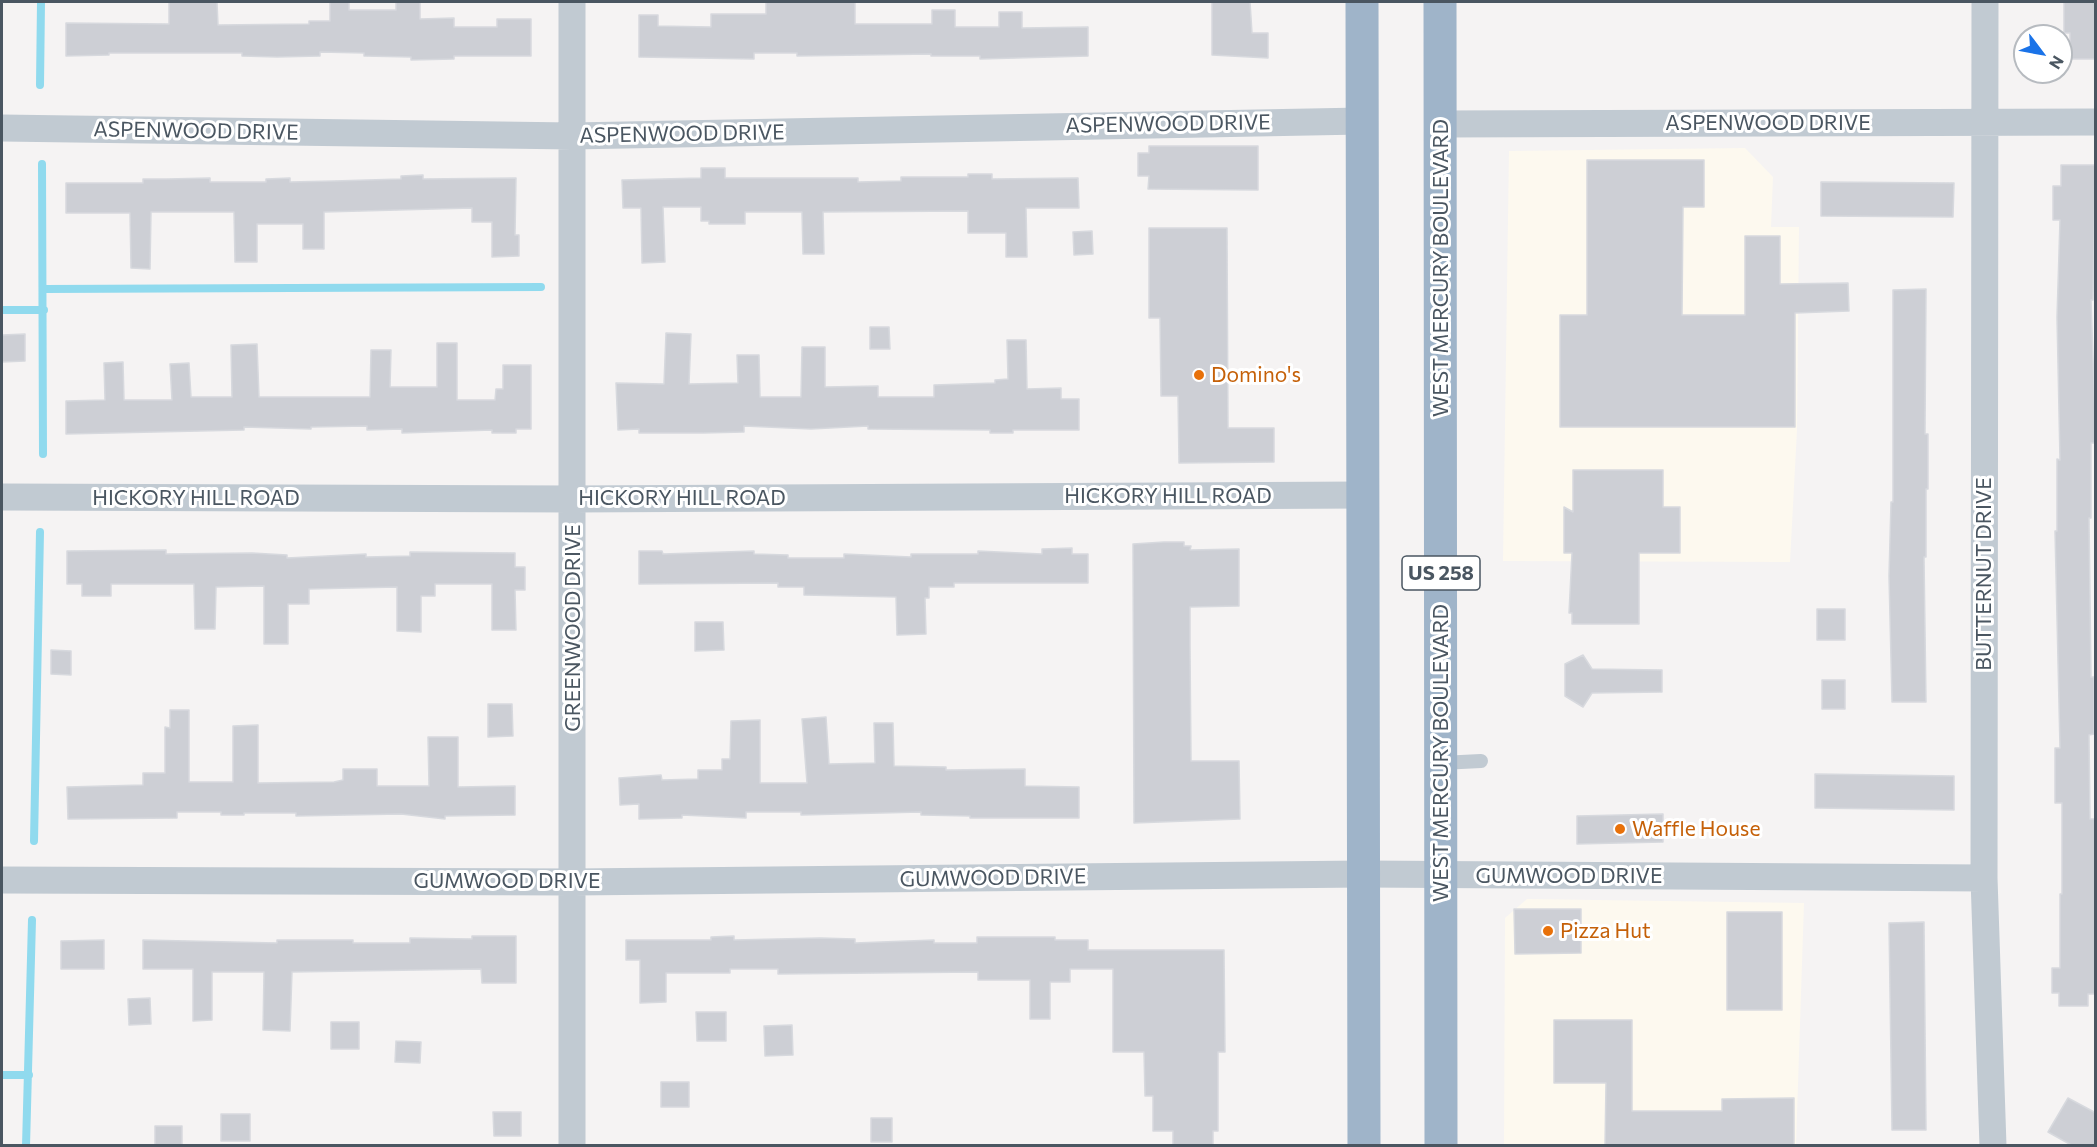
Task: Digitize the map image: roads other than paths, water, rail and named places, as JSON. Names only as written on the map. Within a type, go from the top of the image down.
[{"type":"highway","points":[[1362,2],[1364,1146]]},
{"type":"highway","name":"WEST MERCURY BOULEVARD","points":[[1440,2],[1441,1146]]},
{"type":"street","name":"GREENWOOD DRIVE","points":[[572,2],[574,882],[572,1146]]},
{"type":"street","name":"BUTTERNUT DRIVE","points":[[1985,2],[1984,878],[1993,1146]]},
{"type":"street","name":"ASPENWOOD DRIVE","points":[[2,128],[572,136],[1362,121]]},
{"type":"street","name":"ASPENWOOD DRIVE","points":[[1440,124],[2096,122]]},
{"type":"street","name":"HICKORY HILL ROAD","points":[[2,497],[573,499],[1363,495]]},
{"type":"street","name":"GUMWOOD DRIVE","points":[[2,880],[574,882],[1363,874],[1984,878]]},
{"type":"lane","points":[[1441,763],[1481,761]]},
{"type":"waterway","points":[[40,85],[41,2]]},
{"type":"waterway","points":[[42,164],[43,454]]},
{"type":"waterway","points":[[44,289],[541,287]]},
{"type":"waterway","points":[[2,310],[44,310]]},
{"type":"waterway","points":[[34,841],[40,532]]},
{"type":"waterway","points":[[26,1146],[32,920]]},
{"type":"waterway","points":[[2,1075],[29,1075]]},
{"type":"place","name":"Domino's","points":[[1199,375]]},
{"type":"place","name":"Waffle House","points":[[1620,829]]},
{"type":"place","name":"Pizza Hut","points":[[1548,931]]}]
